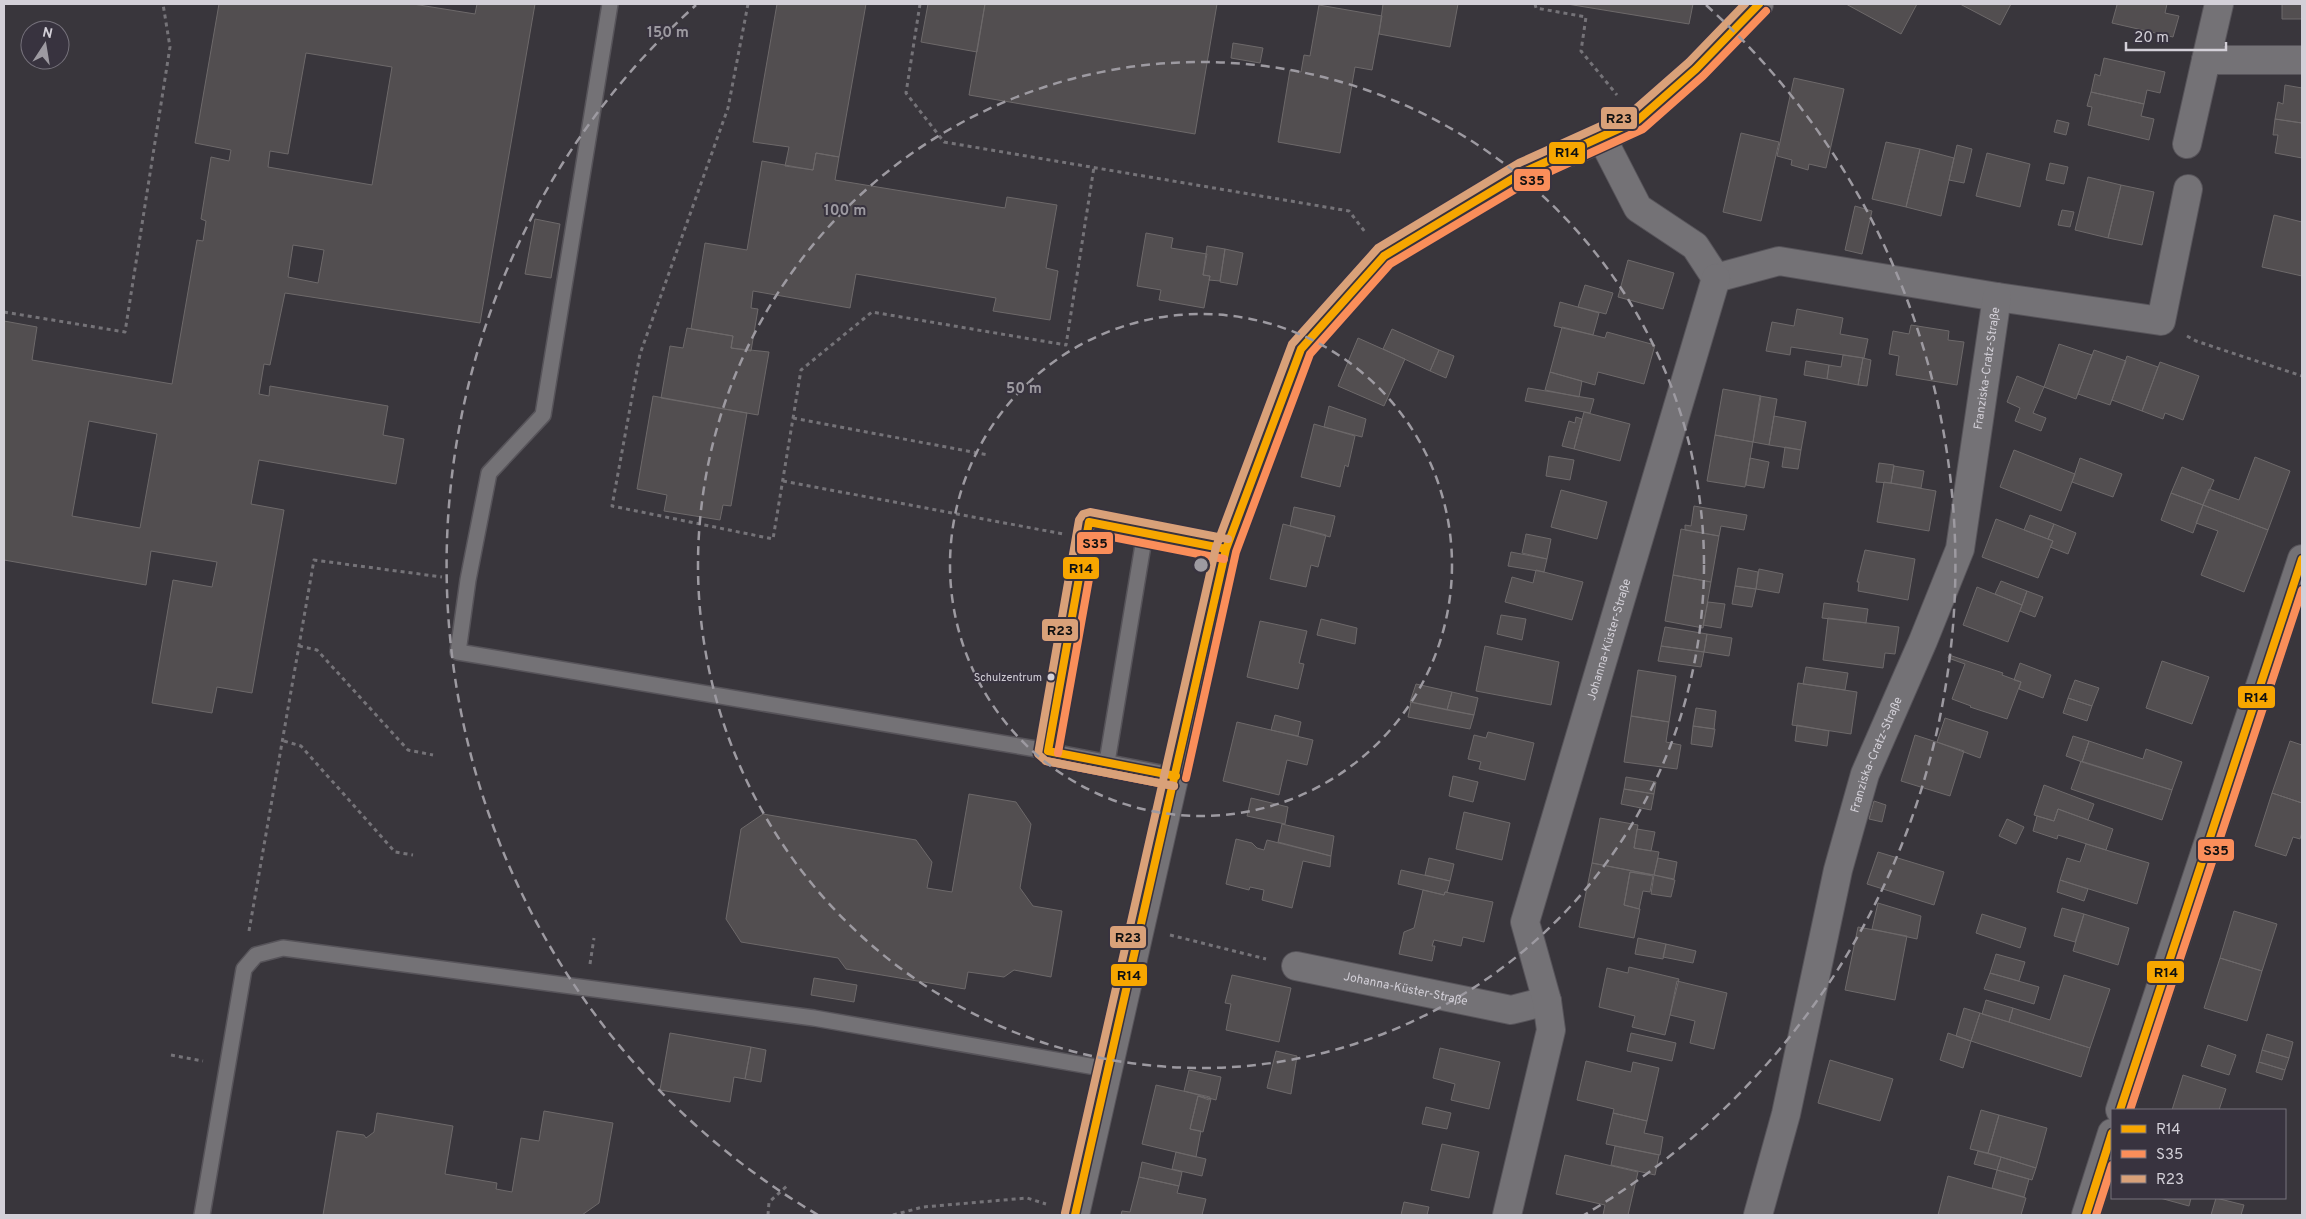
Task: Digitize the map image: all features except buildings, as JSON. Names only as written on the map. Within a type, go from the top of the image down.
[{"type":"street","points":[[1076,1214],[1107,1069],[1176,776],[1226,549],[1301,349],[1384,256],[1524,172],[1638,120],[1696,69],[1759,4]]},
{"type":"street","points":[[2187,144],[2219,4]]},
{"type":"street","points":[[2206,60],[2302,60]]},
{"type":"street","points":[[1602,138],[1638,208],[1695,246],[1716,278]]},
{"type":"street","points":[[2161,321],[2188,189]]},
{"type":"street","name":"Franziska-Cratz-Straße","points":[[1716,278],[1779,261],[1997,297],[2161,321]]},
{"type":"street","name":"Johanna-Küster-Straße","points":[[1506,1215],[1551,1030],[1547,1001],[1525,922],[1716,278]]},
{"type":"street","name":"Franziska-Cratz-Straße","points":[[1758,1215],[1786,1114],[1838,870],[1865,774],[1923,641],[1960,549],[1997,297]]},
{"type":"street","points":[[2120,1109],[2302,559]]},
{"type":"street","name":"Johanna-Küster-Straße","points":[[1296,966],[1511,1010],[1547,1001]]},
{"type":"street","points":[[2086,1215],[2111,1136]]},
{"type":"lane","points":[[610,4],[543,415],[489,473],[468,580],[458,652],[1048,751],[1176,776]]},
{"type":"lane","points":[[1048,751],[1089,522],[1226,549]]},
{"type":"lane","points":[[1107,762],[1145,533]]},
{"type":"lane","points":[[202,1215],[244,969],[256,955],[283,948],[814,1018],[1107,1069]]},
{"type":"path","points":[[4,312],[125,332],[170,47],[163,4]]},
{"type":"path","points":[[748,4],[728,108],[640,354],[612,506],[773,539],[801,370],[872,312],[1066,346],[1094,167]]},
{"type":"path","points":[[920,4],[906,94],[944,142],[1349,211],[1384,256]]},
{"type":"path","points":[[1535,4],[1536,8],[1586,17],[1581,51],[1638,120]]},
{"type":"path","points":[[2161,321],[2196,341],[2302,376]]},
{"type":"path","points":[[793,418],[988,455]]},
{"type":"path","points":[[783,481],[1086,538]]},
{"type":"path","points":[[256,955],[249,933],[284,741],[314,560],[468,580]]},
{"type":"path","points":[[299,646],[317,650],[408,750],[433,755]]},
{"type":"path","points":[[284,741],[300,746],[395,852],[413,855]]},
{"type":"path","points":[[1141,927],[1296,966]]},
{"type":"path","points":[[172,1055],[228,1064]]},
{"type":"path","points":[[768,1215],[769,1202],[787,1186]]},
{"type":"path","points":[[893,1215],[923,1207],[1026,1198],[1076,1214]]},
{"type":"transit line","name":"R23","points":[[1065,1213],[1216,547],[1292,344],[1378,248],[1519,163],[1632,112],[1689,62],[1745,4]]},
{"type":"transit line","name":"R14","points":[[1075,1215],[1226,549],[1301,349],[1384,256],[1524,172],[1638,120],[1696,69],[1759,4]]},
{"type":"transit line","name":"S35","points":[[1186,778],[1236,552],[1310,354],[1390,264],[1529,181],[1643,129],[1703,76],[1766,11]]},
{"type":"transit line","name":"R23","points":[[1174,786],[1046,761],[1038,754],[1079,520],[1083,514],[1090,512],[1228,539]]},
{"type":"transit line","name":"R14","points":[[1048,751],[1089,522],[1226,549]]},
{"type":"transit line","name":"S35","points":[[1058,753],[1097,534],[1224,559]]},
{"type":"transit line","name":"R14","points":[[2120,1109],[2302,559]]},
{"type":"transit line","name":"S35","points":[[2130,1109],[2302,590]]},
{"type":"transit line","name":"R14","points":[[1048,751],[1176,776]]},
{"type":"transit line","name":"S35","points":[[1046,761],[1174,786]]},
{"type":"transit line","name":"R14","points":[[2086,1215],[2111,1136]]},
{"type":"transit line","name":"S35","points":[[2096,1215],[2111,1168]]},
{"type":"place","name":"Schulzentrum","points":[[1051,677]]}]
